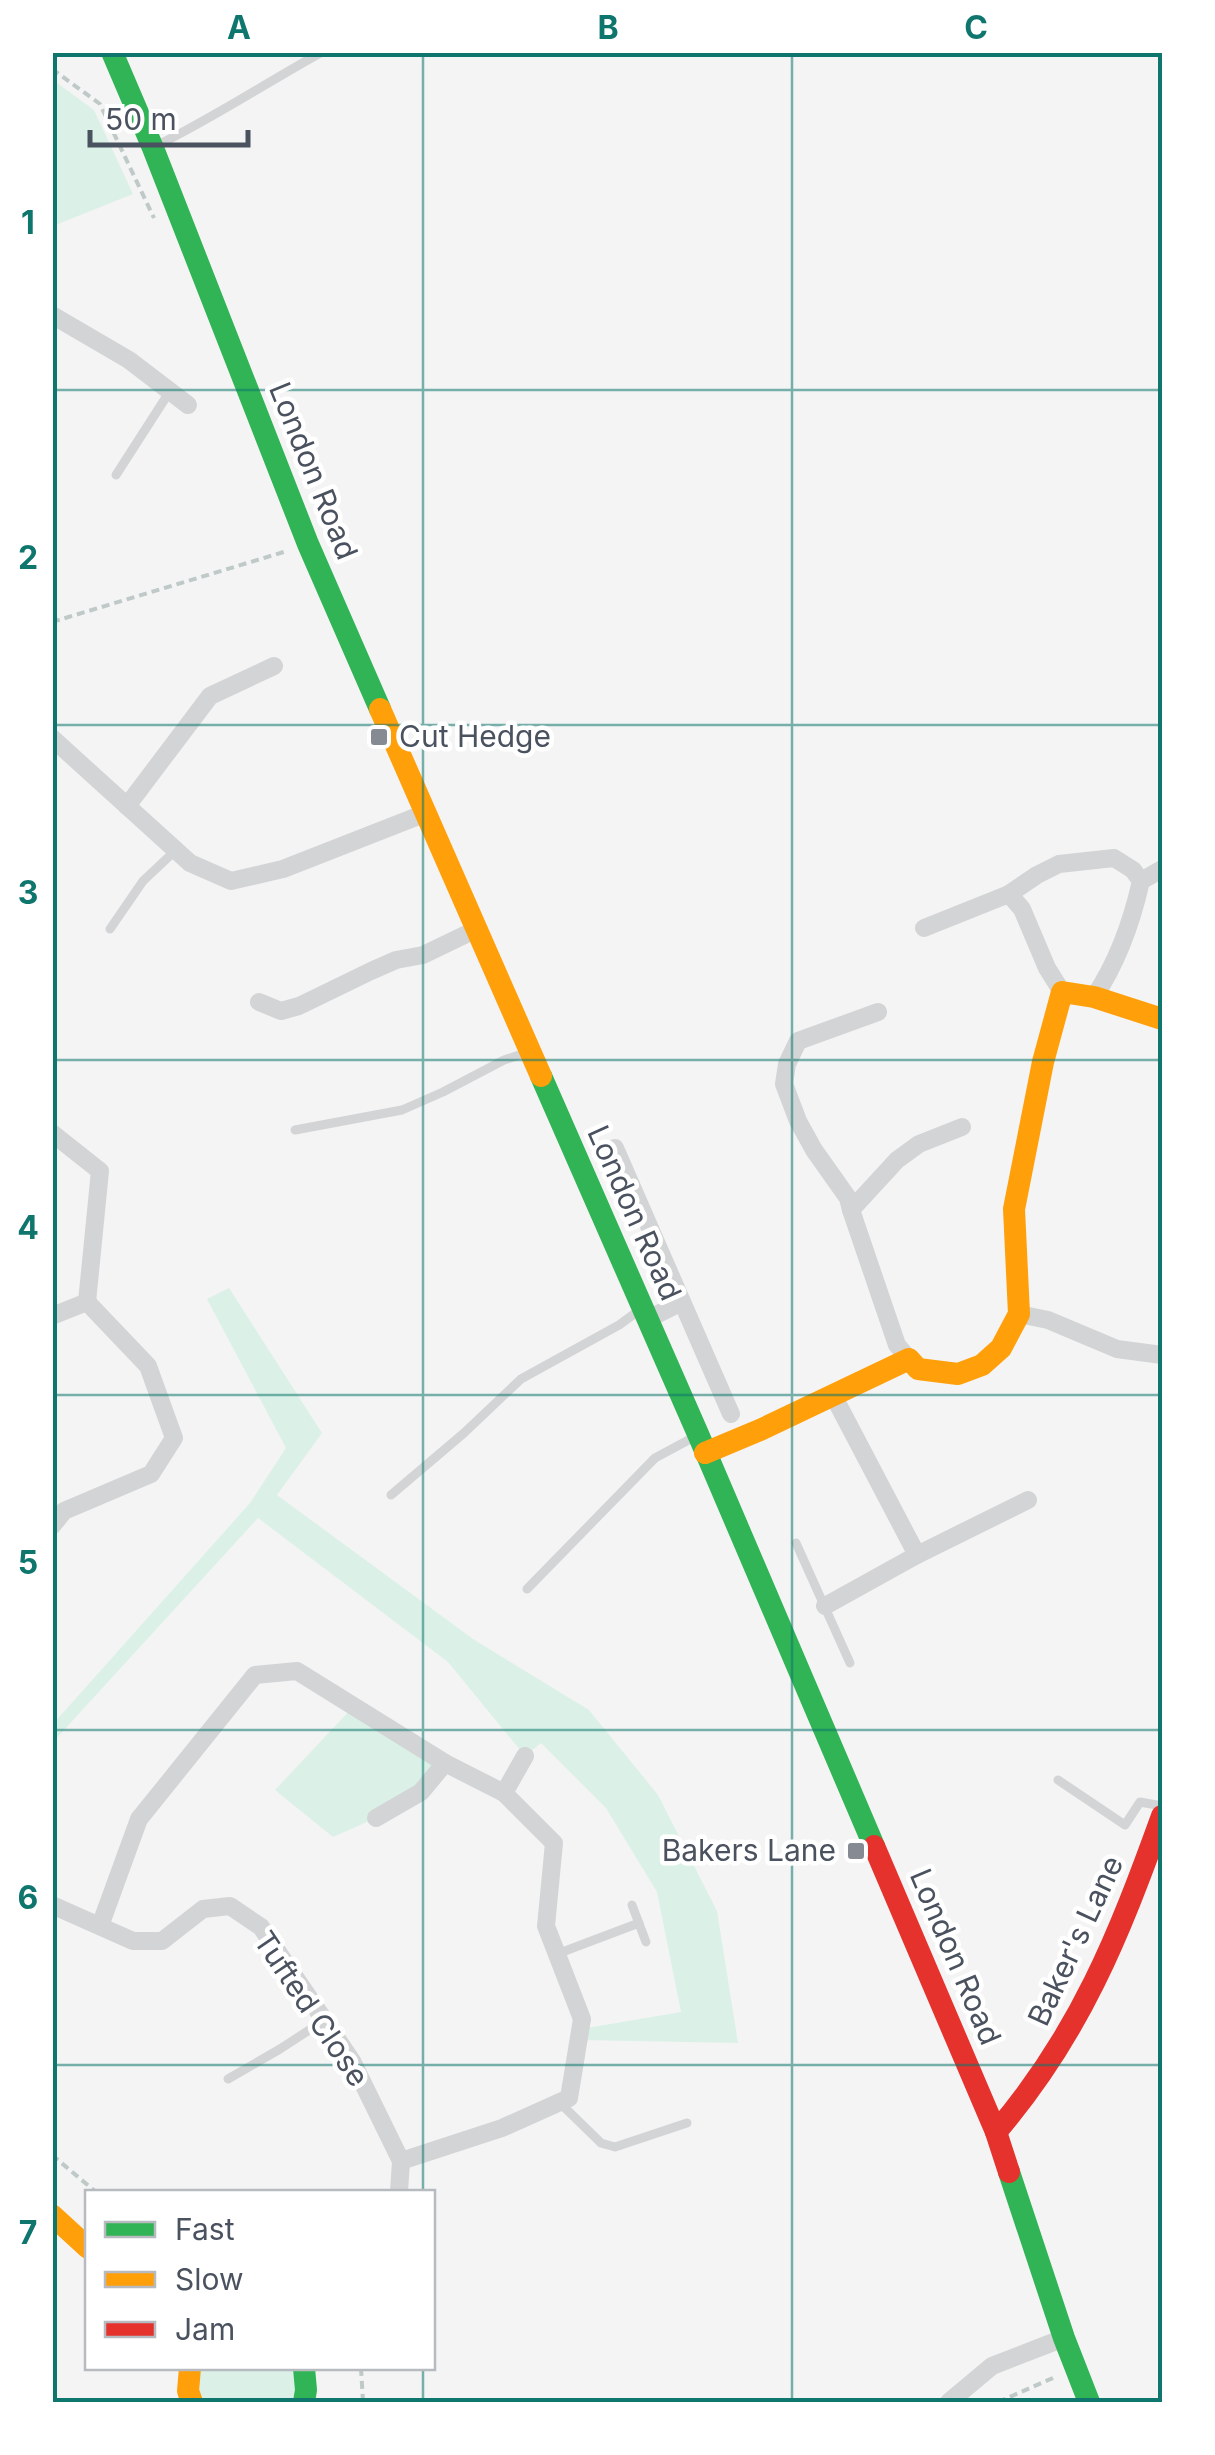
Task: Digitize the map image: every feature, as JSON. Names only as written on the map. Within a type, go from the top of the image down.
[{"type":"street","name":"London Road","points":[[112,52],[308,544],[702,1443],[996,2132],[1089,2402]]},
{"type":"street","points":[[52,315],[129,360],[188,405]]},
{"type":"street","points":[[127,806],[210,696],[274,666]]},
{"type":"street","points":[[52,738],[190,863],[231,882],[283,869],[426,813]]},
{"type":"street","points":[[924,928],[1009,894],[1058,864],[1114,858],[1134,870],[1141,881],[1107,978],[1094,997]]},
{"type":"street","points":[[1141,881],[1162,870]]},
{"type":"street","points":[[878,1012],[798,1042],[787,1064],[784,1084],[814,1150],[848,1198],[897,1345],[918,1369],[958,1374],[982,1365],[1001,1348],[1019,1314],[1014,1208],[1043,1062],[1062,992],[1047,968],[1022,909],[1009,894]]},
{"type":"street","points":[[258,1002],[281,1011],[299,1006],[370,971],[432,952],[477,929]]},
{"type":"street","points":[[1062,992],[1094,997],[1162,1019]]},
{"type":"street","points":[[852,1210],[897,1160],[919,1144],[962,1127]]},
{"type":"street","points":[[52,1134],[100,1171],[86,1302]]},
{"type":"street","points":[[615,1148],[732,1414]]},
{"type":"street","points":[[52,1316],[86,1302]]},
{"type":"street","points":[[52,1526],[64,1512],[151,1474],[174,1438],[148,1366],[86,1302]]},
{"type":"street","points":[[645,1313],[682,1302]]},
{"type":"street","points":[[1019,1314],[1048,1320],[1117,1349],[1162,1355]]},
{"type":"street","points":[[702,1443],[760,1430],[909,1359]]},
{"type":"street","points":[[833,1395],[917,1554]]},
{"type":"street","points":[[825,1606],[917,1554],[1028,1500]]},
{"type":"street","points":[[100,1926],[139,1819],[255,1675],[298,1671],[444,1763],[504,1793],[554,1842],[546,1926],[582,2018],[569,2098],[502,2128],[402,2161],[399,2190]]},
{"type":"street","points":[[504,1793],[525,1756]]},
{"type":"street","points":[[376,1818],[421,1792],[444,1763]]},
{"type":"street","name":"Baker's Lane","points":[[996,2132],[1053,2059],[1098,1978],[1122,1926],[1162,1816]]},
{"type":"street","name":"Tufted Close","points":[[52,1905],[133,1940],[162,1940],[203,1909],[230,1906],[261,1927],[352,2061],[402,2161]]},
{"type":"street","points":[[53,2217],[85,2245]]},
{"type":"street","points":[[950,2402],[992,2366],[1064,2338]]},
{"type":"street","points":[[190,2370],[188,2391],[192,2402]]},
{"type":"street","points":[[304,2370],[304,2402]]},
{"type":"lane","points":[[153,148],[322,52]]},
{"type":"lane","points":[[116,475],[170,392]]},
{"type":"lane","points":[[110,928],[144,880],[176,850]]},
{"type":"lane","points":[[295,1130],[390,1114],[504,1060],[530,1052]]},
{"type":"lane","points":[[391,1495],[521,1379],[645,1313]]},
{"type":"lane","points":[[527,1589],[655,1458],[702,1443]]},
{"type":"lane","points":[[796,1543],[850,1663]]},
{"type":"lane","points":[[1058,1780],[1125,1825],[1140,1802],[1162,1806]]},
{"type":"lane","points":[[632,1904],[646,1942]]},
{"type":"lane","points":[[557,1954],[638,1923]]},
{"type":"lane","points":[[228,2079],[323,2020]]},
{"type":"lane","points":[[560,2102],[601,2142],[615,2147],[686,2122]]},
{"type":"path","points":[[52,622],[308,544]]},
{"type":"path","points":[[52,2156],[94,2190]]},
{"type":"path","points":[[998,2402],[1076,2369]]},
{"type":"path","points":[[360,2370],[363,2402]]},
{"type":"green space","points":[[53,80],[94,110],[133,194],[53,226]]},
{"type":"green space","points":[[229,1288],[322,1433],[277,1495],[473,1639],[589,1710],[658,1795],[717,1911],[738,2043],[579,2040],[581,2029],[681,2012],[657,1892],[606,1808],[541,1743],[525,1756],[448,1662],[258,1518],[53,1742],[53,1724],[250,1503],[286,1448],[207,1299]]},
{"type":"green space","points":[[354,1706],[445,1763],[376,1818],[333,1837],[275,1790]]},
{"type":"green space","points":[[195,2370],[301,2370],[300,2402],[195,2402]]},
{"type":"traffic: fast","points":[[112,52],[308,544],[380,709]]},
{"type":"traffic: fast","points":[[541,1076],[874,1846]]},
{"type":"traffic: fast","points":[[1009,2172],[1089,2402]]},
{"type":"traffic: fast","points":[[304,2370],[304,2402]]},
{"type":"traffic: slow","points":[[380,709],[541,1076]]},
{"type":"traffic: slow","points":[[705,1453],[909,1359],[918,1369],[958,1374],[982,1365],[1001,1348],[1019,1314],[1014,1209],[1043,1062],[1062,992],[1094,997],[1162,1019]]},
{"type":"traffic: slow","points":[[52,2215],[85,2245]]},
{"type":"traffic: slow","points":[[190,2370],[188,2391],[192,2402]]},
{"type":"traffic: jam","points":[[996,2132],[1051,2058],[1094,1982],[1162,1816]]},
{"type":"traffic: jam","points":[[874,1846],[996,2132],[1009,2172]]},
{"type":"place","name":"Cut Hedge","points":[[379,737]]},
{"type":"place","name":"Bakers Lane","points":[[856,1851]]}]
